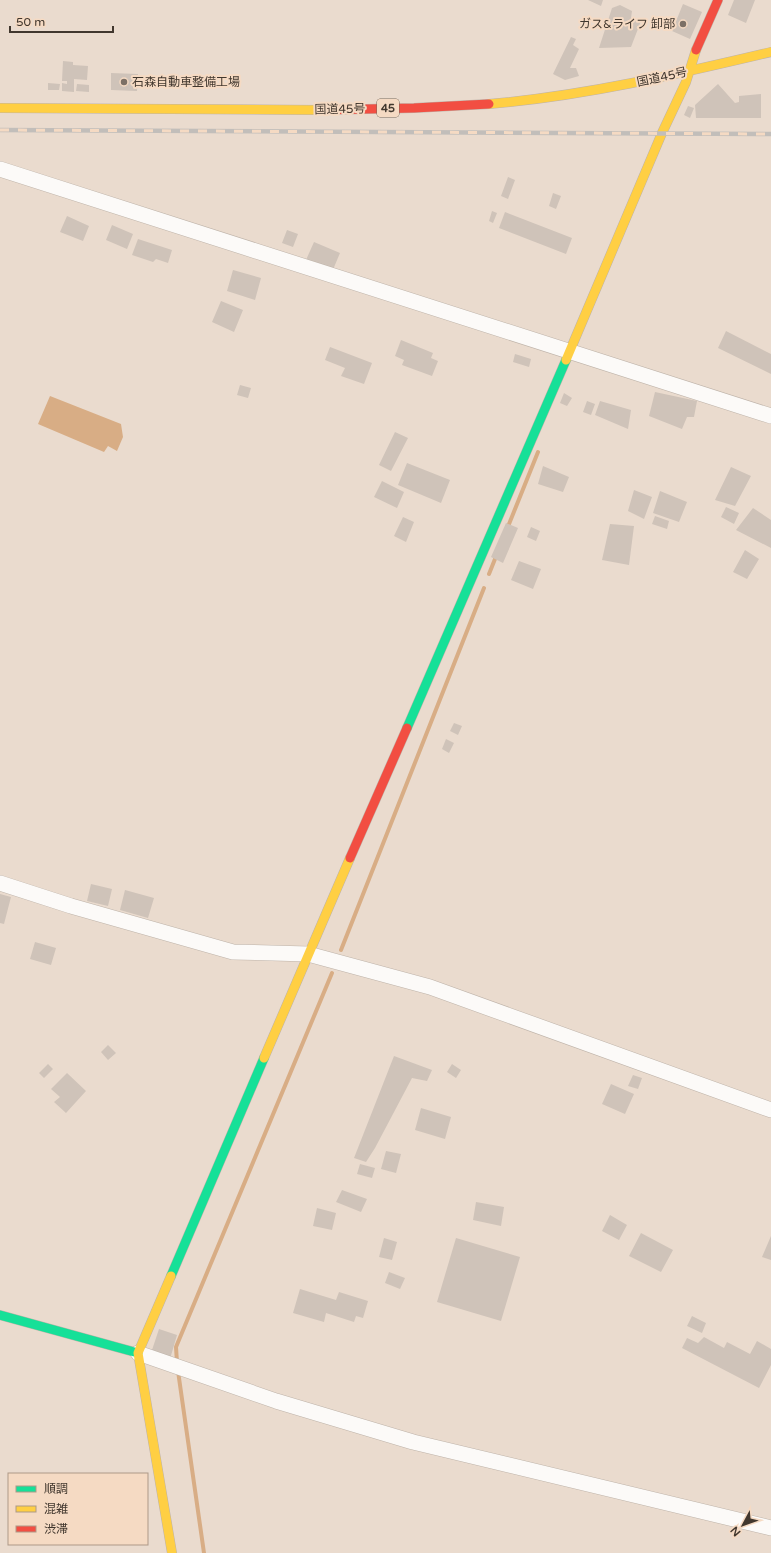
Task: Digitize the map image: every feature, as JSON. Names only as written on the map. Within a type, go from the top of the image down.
[{"type":"main road","points":[[172,1553],[138,1353],[308,954],[474,575],[662,133],[686,82],[696,50],[718,0]]},
{"type":"main road","name":"国道45号","points":[[0,108],[331,110],[476,105],[533,100],[595,91],[689,72],[771,52]]},
{"type":"main road","points":[[0,1315],[138,1353]]},
{"type":"street","points":[[0,169],[771,416]]},
{"type":"street","points":[[0,883],[71,906],[233,952],[308,954],[430,987],[771,1110]]},
{"type":"street","points":[[138,1353],[276,1401],[413,1442],[771,1528]]},
{"type":"shaded area","points":[[50,396],[121,424],[123,437],[117,451],[108,446],[104,452],[38,424]]},
{"type":"building","points":[[588,0],[603,0],[601,6]]},
{"type":"building","points":[[734,0],[755,0],[746,23],[728,15]]},
{"type":"building","points":[[683,4],[702,12],[690,39],[672,31]]},
{"type":"building","points":[[620,5],[632,11],[631,18],[641,21],[631,47],[599,48],[612,8]]},
{"type":"building","points":[[571,37],[576,39],[573,45],[579,49],[570,68],[576,68],[579,76],[565,80],[553,74]]},
{"type":"building","points":[[63,61],[73,62],[73,65],[88,66],[87,80],[74,79],[74,92],[62,91],[62,83],[67,84],[67,81],[62,81]]},
{"type":"building","name":"石森自動車整備工場","points":[[111,73],[138,74],[137,91],[111,90]]},
{"type":"building","points":[[48,83],[60,84],[59,90],[48,90]]},
{"type":"building","points":[[77,84],[89,85],[89,92],[76,91]]},
{"type":"building","points":[[718,84],[735,103],[739,102],[739,96],[761,94],[761,118],[696,118],[695,105]]},
{"type":"building","points":[[688,106],[694,108],[690,118],[684,115]]},
{"type":"building","points":[[508,177],[515,180],[508,199],[501,196]]},
{"type":"building","points":[[553,193],[561,196],[556,209],[549,206]]},
{"type":"building","points":[[492,211],[497,213],[493,223],[489,221]]},
{"type":"building","points":[[505,212],[572,238],[566,254],[499,228]]},
{"type":"building","points":[[67,216],[89,226],[83,241],[60,232]]},
{"type":"building","points":[[112,225],[133,234],[127,249],[106,240]]},
{"type":"building","points":[[287,230],[298,234],[293,247],[282,243]]},
{"type":"building","points":[[138,239],[172,250],[168,263],[156,259],[153,262],[132,255]]},
{"type":"building","points":[[314,242],[340,253],[332,272],[306,260]]},
{"type":"building","points":[[233,270],[261,278],[255,300],[227,291]]},
{"type":"building","points":[[221,301],[243,310],[234,332],[212,322]]},
{"type":"building","points":[[726,331],[771,354],[771,374],[718,348]]},
{"type":"building","points":[[401,340],[433,353],[431,358],[438,361],[432,376],[402,365],[404,360],[395,356]]},
{"type":"building","points":[[330,347],[372,363],[364,384],[341,376],[345,368],[325,360]]},
{"type":"building","points":[[515,354],[531,359],[529,367],[513,362]]},
{"type":"building","points":[[240,385],[251,388],[248,398],[237,395]]},
{"type":"building","points":[[655,392],[697,401],[694,417],[687,417],[682,429],[649,416]]},
{"type":"building","points":[[564,393],[572,398],[567,406],[560,403]]},
{"type":"building","points":[[587,401],[595,404],[591,415],[583,412]]},
{"type":"building","points":[[600,401],[631,410],[628,429],[595,415]]},
{"type":"building","points":[[395,432],[408,438],[391,471],[379,465]]},
{"type":"building","points":[[407,463],[450,480],[441,503],[398,485]]},
{"type":"building","points":[[543,466],[569,477],[563,492],[538,484]]},
{"type":"building","points":[[731,467],[751,476],[735,506],[715,500]]},
{"type":"building","points":[[382,481],[404,492],[397,508],[374,497]]},
{"type":"building","points":[[634,490],[652,497],[644,519],[628,511]]},
{"type":"building","points":[[660,491],[687,502],[679,522],[653,513]]},
{"type":"building","points":[[726,507],[739,513],[734,524],[721,517]]},
{"type":"building","points":[[753,508],[771,520],[771,548],[736,530]]},
{"type":"building","points":[[655,516],[669,521],[667,529],[652,524]]},
{"type":"building","points":[[403,517],[414,522],[406,542],[394,536]]},
{"type":"building","points":[[506,523],[518,528],[503,563],[491,557]]},
{"type":"building","points":[[610,524],[634,526],[629,565],[602,560]]},
{"type":"building","points":[[531,527],[540,531],[536,541],[527,537]]},
{"type":"building","points":[[745,550],[759,559],[747,579],[733,572]]},
{"type":"building","points":[[519,561],[541,569],[533,589],[511,580]]},
{"type":"building","points":[[454,723],[462,726],[458,735],[450,731]]},
{"type":"building","points":[[446,739],[454,743],[449,753],[442,749]]},
{"type":"building","points":[[91,884],[112,889],[108,906],[87,901]]},
{"type":"building","points":[[125,890],[154,898],[148,918],[120,910]]},
{"type":"building","points":[[0,894],[11,897],[4,924],[0,923]]},
{"type":"building","points":[[35,942],[56,948],[51,965],[30,959]]},
{"type":"building","points":[[108,1045],[116,1053],[108,1060],[101,1052]]},
{"type":"building","points":[[394,1056],[432,1070],[427,1081],[412,1078],[366,1162],[354,1158]]},
{"type":"building","points":[[48,1064],[53,1069],[44,1078],[39,1073]]},
{"type":"building","points":[[452,1064],[461,1070],[456,1078],[447,1072]]},
{"type":"building","points":[[67,1073],[86,1091],[66,1113],[54,1102],[60,1097],[51,1089]]},
{"type":"building","points":[[633,1075],[642,1078],[638,1089],[628,1086]]},
{"type":"building","points":[[611,1084],[634,1094],[625,1114],[602,1104]]},
{"type":"building","points":[[421,1108],[451,1117],[445,1139],[415,1130]]},
{"type":"building","points":[[386,1151],[401,1154],[396,1173],[381,1169]]},
{"type":"building","points":[[360,1164],[375,1168],[372,1178],[357,1174]]},
{"type":"building","points":[[342,1190],[367,1199],[361,1212],[336,1202]]},
{"type":"building","points":[[476,1202],[504,1207],[501,1226],[473,1220]]},
{"type":"building","points":[[317,1208],[336,1213],[332,1230],[313,1226]]},
{"type":"building","points":[[610,1215],[627,1225],[619,1240],[602,1231]]},
{"type":"building","points":[[641,1233],[673,1250],[661,1272],[629,1256]]},
{"type":"building","points":[[771,1236],[771,1260],[762,1257]]},
{"type":"building","points":[[384,1238],[397,1242],[392,1260],[379,1257]]},
{"type":"building","points":[[456,1238],[520,1257],[501,1321],[437,1302]]},
{"type":"building","points":[[389,1272],[405,1278],[400,1289],[385,1283]]},
{"type":"building","points":[[300,1289],[336,1300],[339,1292],[368,1301],[363,1318],[356,1316],[354,1322],[326,1313],[324,1322],[293,1313]]},
{"type":"building","points":[[692,1316],[706,1323],[702,1333],[687,1326]]},
{"type":"building","points":[[159,1329],[177,1335],[170,1359],[151,1353]]},
{"type":"building","points":[[704,1337],[724,1348],[727,1342],[750,1354],[757,1341],[771,1349],[771,1365],[759,1388],[682,1348],[687,1338],[698,1343]]},
{"type":"waterway","points":[[507,529],[538,452]]},
{"type":"waterway","points":[[489,574],[497,554]]},
{"type":"waterway","points":[[341,950],[484,588]]},
{"type":"waterway","points":[[177,1363],[176,1347],[332,973]]},
{"type":"waterway","points":[[178,1371],[204,1553]]},
{"type":"railway","points":[[0,130],[771,134]]},
{"type":"traffic: fast","points":[[407,728],[566,360]]},
{"type":"traffic: fast","points":[[171,1276],[264,1058]]},
{"type":"traffic: fast","points":[[0,1315],[138,1353]]},
{"type":"traffic: slow","points":[[566,360],[662,133],[686,82],[696,50]]},
{"type":"traffic: slow","points":[[489,104],[560,96],[595,90],[666,76],[771,52]]},
{"type":"traffic: slow","points":[[0,108],[319,110]]},
{"type":"traffic: slow","points":[[264,1058],[350,858]]},
{"type":"traffic: slow","points":[[171,1276],[138,1353],[172,1553]]},
{"type":"traffic: jam","points":[[696,50],[718,0]]},
{"type":"traffic: jam","points":[[319,110],[414,108],[489,104]]},
{"type":"traffic: jam","points":[[350,858],[407,728]]},
{"type":"place","name":"ガス&ライフ 卸部","points":[[683,24]]},
{"type":"place","name":"石森自動車整備工場","points":[[124,82]]}]
